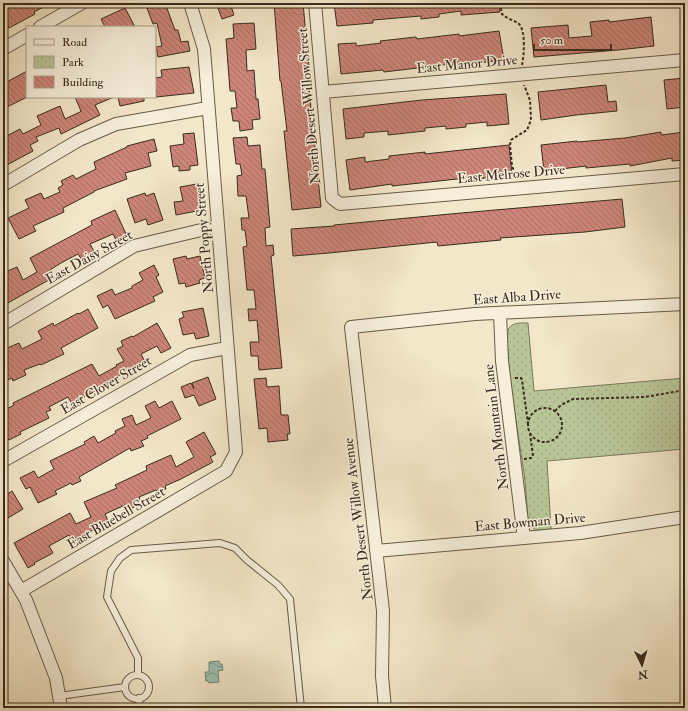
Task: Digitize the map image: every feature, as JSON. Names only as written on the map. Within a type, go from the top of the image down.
[{"type":"street","points":[[42,26],[82,3]]},
{"type":"street","name":"North Poppy Street","points":[[190,3],[204,48],[236,452],[226,471]]},
{"type":"street","name":"North Desert Willow Street","points":[[316,3],[332,198],[340,204]]},
{"type":"street","points":[[3,49],[26,36]]},
{"type":"street","name":"East Manor Drive","points":[[323,92],[685,60]]},
{"type":"street","points":[[3,185],[79,140],[116,124],[208,108]]},
{"type":"street","name":"East Melrose Drive","points":[[340,204],[685,174]]},
{"type":"street","name":"East Daisy Street","points":[[3,324],[134,246],[218,226]]},
{"type":"street","name":"East Alba Drive","points":[[350,327],[500,313],[685,304]]},
{"type":"street","name":"North Mountain Lane","points":[[500,313],[502,361],[524,538]]},
{"type":"street","name":"North Desert Willow Avenue","points":[[350,327],[383,611],[382,676],[385,708]]},
{"type":"street","name":"East Clover Street","points":[[3,461],[190,355],[227,348]]},
{"type":"street","name":"East Bluebell Street","points":[[21,591],[226,471]]},
{"type":"street","name":"East Bowman Drive","points":[[376,551],[614,529],[685,517]]},
{"type":"street","points":[[3,561],[26,600],[56,678],[62,708]]},
{"type":"lane","points":[[138,675],[138,658],[107,597],[111,571],[120,558],[131,550],[220,543],[235,548],[246,560],[278,585],[290,599],[301,708]]},
{"type":"lane","points":[[138,675],[145,678],[149,684],[148,692],[143,697],[135,699],[128,695],[125,687],[127,680],[130,677],[138,675]]},
{"type":"lane","points":[[59,696],[125,687]]},
{"type":"lane","points":[[139,698],[140,708]]},
{"type":"path","points":[[500,3],[502,14],[520,25],[522,29],[524,52],[522,65],[524,88],[530,100],[531,120],[527,130],[511,140],[510,145],[512,166],[517,178],[518,188]]},
{"type":"path","points":[[512,378],[522,380],[530,431],[533,456],[532,458],[524,459]]},
{"type":"path","points":[[555,411],[561,405],[573,399],[645,397],[685,390]]},
{"type":"path","points":[[529,426],[531,416],[539,409],[550,409],[555,411],[559,415],[562,426],[557,437],[553,440],[542,441],[537,439],[530,431]]},
{"type":"green space","points":[[528,323],[534,391],[685,378],[685,449],[547,461],[551,529],[541,530],[533,528],[528,522],[524,473],[508,353],[509,328],[515,324]]},
{"type":"water","points":[[219,661],[220,664],[222,664],[223,670],[218,671],[219,682],[209,683],[206,681],[205,672],[209,672],[209,662]]},
{"type":"building","points":[[3,3],[51,3],[34,12],[35,14],[9,28],[5,20],[3,21]]},
{"type":"building","points":[[145,3],[165,3],[175,30],[178,30],[181,42],[188,41],[190,51],[158,57],[156,47],[162,46],[157,23],[153,24]]},
{"type":"building","points":[[216,3],[230,3],[234,15],[222,19]]},
{"type":"building","points":[[274,3],[303,3],[310,78],[308,78],[321,207],[292,210],[284,131],[287,131],[280,81]]},
{"type":"building","points":[[334,3],[499,3],[500,12],[461,15],[461,11],[439,14],[439,17],[421,19],[421,16],[373,20],[373,23],[337,26]]},
{"type":"building","points":[[125,8],[134,26],[104,26],[101,19]]},
{"type":"building","points":[[651,17],[654,46],[534,57],[531,28],[568,25],[569,38],[592,36],[590,22],[609,20],[609,22]]},
{"type":"building","points":[[254,23],[256,49],[246,50],[247,71],[254,70],[256,99],[258,99],[260,119],[252,120],[253,129],[240,131],[239,121],[233,121],[231,108],[237,108],[235,91],[230,91],[226,39],[234,38],[233,24]]},
{"type":"building","points":[[499,31],[504,60],[468,64],[468,62],[384,72],[383,70],[341,74],[338,44],[356,43],[356,46],[381,43],[380,41],[416,37],[417,39],[459,34],[459,36]]},
{"type":"building","points":[[189,67],[194,93],[156,97],[156,78],[162,77],[161,70]]},
{"type":"building","points":[[26,72],[26,98],[3,109],[3,84]]},
{"type":"building","points":[[685,78],[685,107],[667,109],[664,80]]},
{"type":"building","points":[[606,85],[608,102],[616,101],[617,111],[541,120],[538,92]]},
{"type":"building","points":[[506,94],[509,124],[487,126],[487,122],[466,124],[466,127],[446,129],[446,126],[425,128],[425,131],[388,135],[388,131],[364,133],[364,137],[346,139],[343,109],[422,100]]},
{"type":"building","points":[[75,98],[112,98],[95,105],[100,115],[61,134],[59,128],[36,137],[38,141],[30,145],[33,151],[3,167],[3,138],[20,129],[23,134],[41,125],[37,116],[60,106],[65,119],[81,111]]},
{"type":"building","points":[[118,98],[144,98],[144,101],[120,106]]},
{"type":"building","points":[[661,132],[661,135],[685,132],[685,160],[672,161],[672,158],[630,166],[630,164],[586,168],[586,166],[544,171],[541,145],[625,138]]},
{"type":"building","points":[[194,133],[198,165],[190,166],[190,170],[179,171],[179,166],[173,167],[170,146],[184,144],[183,134]]},
{"type":"building","points":[[247,137],[248,146],[260,145],[262,169],[265,169],[270,227],[265,228],[266,246],[273,245],[274,255],[271,256],[282,368],[259,370],[258,356],[251,356],[250,342],[259,342],[257,320],[249,321],[248,309],[256,309],[254,290],[247,290],[243,247],[247,246],[245,230],[242,230],[241,218],[249,218],[246,196],[238,196],[237,176],[242,175],[240,164],[236,164],[233,138]]},
{"type":"building","points":[[154,139],[157,151],[148,153],[151,166],[125,173],[127,179],[94,191],[63,208],[64,212],[33,226],[36,231],[19,239],[8,218],[29,208],[25,200],[41,193],[44,199],[60,192],[58,188],[63,185],[61,181],[73,175],[76,179],[96,169],[94,162],[127,146]]},
{"type":"building","points":[[509,145],[512,175],[476,179],[476,177],[392,186],[392,184],[350,190],[346,160],[365,157],[365,162],[389,159],[389,156],[425,152],[425,154]]},
{"type":"building","points":[[197,184],[202,210],[176,215],[174,202],[183,201],[180,187]]},
{"type":"building","points":[[145,193],[146,196],[154,193],[163,220],[148,225],[146,219],[135,223],[127,199]]},
{"type":"building","points":[[622,199],[625,227],[585,232],[500,238],[501,240],[438,246],[437,242],[293,256],[291,229]]},
{"type":"building","points":[[115,210],[127,236],[116,240],[113,234],[90,244],[95,253],[82,260],[78,254],[61,263],[50,270],[54,277],[6,304],[3,298],[3,273],[17,267],[23,280],[37,272],[30,258],[92,225],[91,221]]},
{"type":"building","points":[[186,256],[187,259],[200,256],[205,278],[199,280],[200,283],[186,287],[185,283],[179,284],[173,259]]},
{"type":"building","points":[[154,265],[159,275],[156,277],[163,292],[153,297],[155,301],[115,319],[108,305],[103,308],[97,296],[112,289],[115,295],[132,288],[132,286],[143,280],[139,273]]},
{"type":"building","points":[[203,308],[209,336],[196,339],[194,333],[183,335],[179,319],[184,317],[182,312]]},
{"type":"building","points":[[88,309],[98,328],[61,348],[64,354],[41,365],[40,364],[24,370],[26,375],[13,381],[12,378],[6,381],[3,373],[3,358],[7,356],[5,349],[19,343],[22,349],[42,339],[38,331],[53,323],[54,326]]},
{"type":"building","points":[[157,323],[171,348],[161,353],[157,346],[141,354],[145,362],[112,379],[113,381],[72,404],[68,397],[49,407],[51,410],[46,412],[49,418],[20,432],[21,434],[9,440],[6,435],[3,437],[3,411],[14,405],[13,403],[92,364],[99,376],[117,366],[116,365],[124,361],[117,349],[123,346],[121,341],[132,336],[133,337]]},
{"type":"building","points":[[208,377],[216,399],[199,406],[194,395],[185,398],[181,387],[191,383],[194,389],[192,383]]},
{"type":"building","points":[[266,378],[267,387],[279,386],[281,415],[288,415],[290,434],[287,434],[288,440],[268,442],[267,428],[259,429],[254,379]]},
{"type":"building","points":[[155,401],[159,408],[172,401],[181,419],[147,436],[148,438],[141,441],[144,446],[131,451],[130,448],[79,477],[81,481],[72,485],[71,483],[55,491],[57,494],[38,503],[30,487],[26,489],[20,478],[34,471],[38,478],[54,469],[50,461],[85,444],[84,442],[94,436],[98,443],[116,433],[115,431],[125,426],[122,419],[132,415],[136,425],[151,418],[145,406]]},
{"type":"building","points":[[204,432],[216,454],[210,457],[213,462],[165,486],[166,489],[157,493],[156,490],[139,497],[142,503],[128,510],[125,505],[105,514],[109,523],[82,535],[83,537],[73,542],[69,535],[49,546],[53,553],[34,563],[35,564],[28,568],[14,543],[70,513],[76,524],[91,517],[84,502],[117,488],[115,485],[147,470],[146,466],[171,455],[176,467],[194,457],[186,442]]},
{"type":"building","points":[[12,491],[23,509],[3,521],[3,497]]}]
